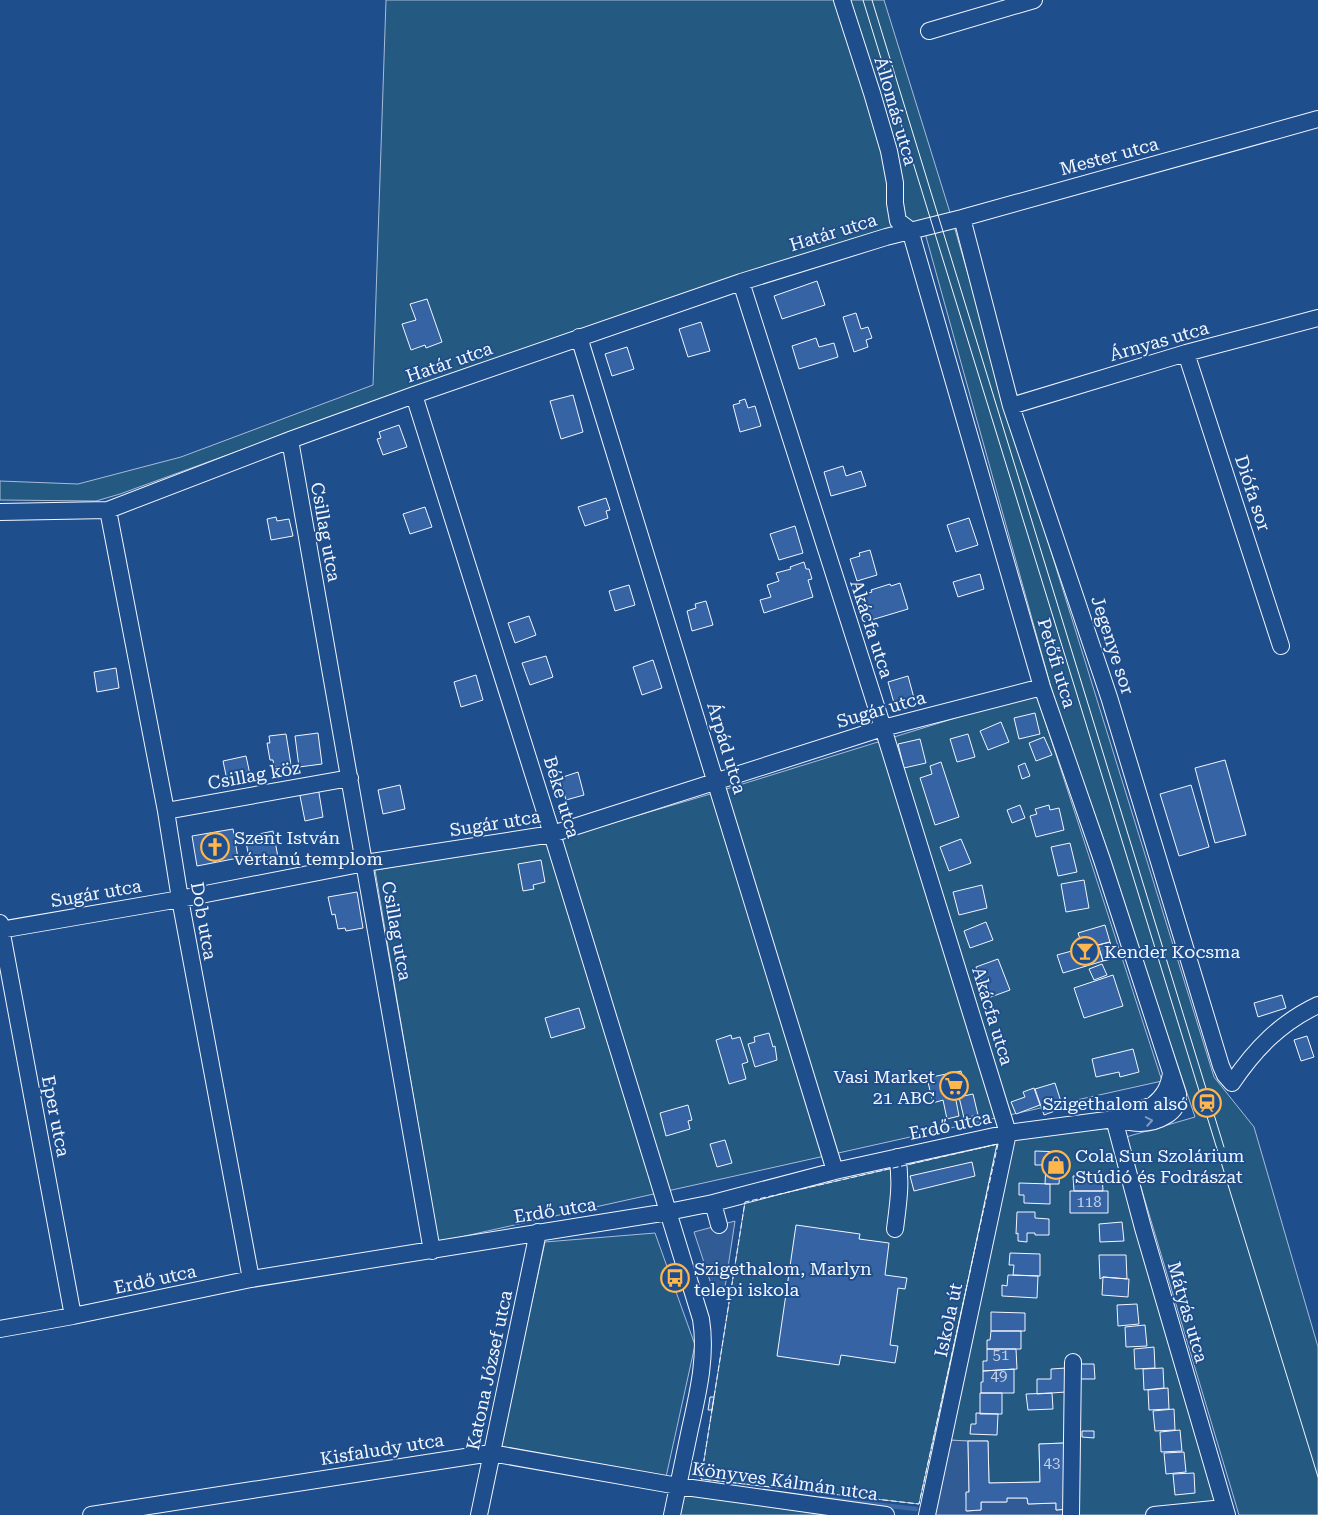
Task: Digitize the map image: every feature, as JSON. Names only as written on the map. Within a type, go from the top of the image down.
[{"type":"street","name":"Állomás utca","points":[[842,0],[889,152],[895,183],[895,203],[898,221],[910,230]]},
{"type":"street","points":[[929,31],[1015,2],[1034,0]]},
{"type":"street","name":"Mester utca","points":[[910,230],[962,218],[1318,119]]},
{"type":"street","name":"Jegenye sor","points":[[962,218],[1011,406],[1109,697],[1225,1075],[1232,1083],[1249,1059],[1276,1031],[1305,1011],[1318,1005]]},
{"type":"street","name":"Határ utca","points":[[0,512],[108,510],[290,440],[579,337],[741,282],[910,230]]},
{"type":"street","name":"Petőfi utca","points":[[910,230],[1042,687],[1102,860],[1178,1099]]},
{"type":"street","name":"Akácfa utca","points":[[741,282],[883,728],[1008,1133]]},
{"type":"street","name":"Árnyas utca","points":[[1011,406],[1186,353],[1318,318]]},
{"type":"street","name":"Árpád utca","points":[[579,337],[835,1171]]},
{"type":"street","name":"Diófa sor","points":[[1186,353],[1281,646]]},
{"type":"street","name":"Béke utca","points":[[414,395],[552,834],[697,1307],[703,1334],[700,1383],[672,1515]]},
{"type":"street","name":"Csillag utca","points":[[290,440],[432,1251]]},
{"type":"street","name":"Dob utca","points":[[108,510],[166,811],[180,899],[251,1280]]},
{"type":"street","name":"Sugár utca","points":[[0,928],[180,899],[365,864],[552,834],[883,728],[1042,687]]},
{"type":"street","name":"Csillag köz","points":[[166,811],[350,778]]},
{"type":"street","name":"Eper utca","points":[[0,928],[74,1316]]},
{"type":"street","name":"Erdő utca","points":[[0,1329],[251,1280],[668,1212],[713,1203],[835,1171],[1008,1133],[1114,1119],[1153,1105],[1167,1089],[1171,1073]]},
{"type":"street","name":"Erdő utca","points":[[1114,1119],[1143,1123],[1160,1119],[1170,1112],[1178,1099]]},
{"type":"street","name":"Mátyás utca","points":[[1114,1119],[1225,1512]]},
{"type":"street","name":"Iskola út","points":[[927,1515],[1008,1133]]},
{"type":"street","points":[[895,1229],[899,1192],[897,1157]]},
{"type":"street","points":[[713,1203],[719,1225]]},
{"type":"street","name":"Katona József utca","points":[[479,1515],[538,1232]]},
{"type":"street","points":[[1071,1515],[1073,1362]]},
{"type":"street","name":"Kisfaludy utca","points":[[91,1515],[491,1453],[678,1486]]},
{"type":"street","name":"Könyves Kálmán utca","points":[[678,1486],[846,1513],[886,1515]]},
{"type":"street","points":[[1154,1515],[1225,1512]]},
{"type":"shaded area","points":[[386,0],[884,0],[952,219],[1009,416],[1214,1077],[1254,1127],[1318,1347],[1318,1515],[1239,1515],[1126,1137],[1195,1117],[1052,691],[922,222],[373,402],[120,494],[96,501],[0,500],[0,481],[78,484],[181,457],[373,385]]},
{"type":"shaded area","points":[[1036,693],[1162,1081],[438,1242],[375,870],[564,837],[707,795]]},
{"type":"shaded area","points":[[1115,1123],[1227,1515],[1071,1515],[1064,1443],[1039,1444],[1040,1482],[989,1483],[988,1441],[948,1440],[1008,1133]]},
{"type":"shaded area","points":[[998,1144],[919,1504],[701,1479],[745,1202]]},
{"type":"shaded area","points":[[735,1221],[724,1294],[714,1293],[694,1232]]},
{"type":"shaded area","points":[[655,1233],[695,1345],[666,1477],[500,1446],[545,1242]]},
{"type":"shaded area","points":[[948,1440],[968,1441],[969,1492],[966,1493],[967,1511],[981,1510],[981,1502],[1006,1502],[1007,1498],[1027,1498],[1028,1504],[1056,1503],[1056,1510],[1070,1509],[1069,1515],[934,1515]]},
{"type":"shaded area","points":[[678,1486],[886,1515],[672,1515]]},
{"type":"building","points":[[817,281],[825,305],[782,319],[774,296]]},
{"type":"building","points":[[427,299],[442,342],[426,348],[425,345],[411,350],[402,324],[416,320],[410,304]]},
{"type":"building","points":[[856,313],[861,329],[868,327],[872,338],[866,340],[868,347],[854,352],[843,317]]},
{"type":"building","points":[[701,322],[710,351],[688,357],[679,329]]},
{"type":"building","points":[[816,338],[819,347],[834,343],[838,357],[799,369],[792,346]]},
{"type":"building","points":[[627,347],[634,369],[612,376],[605,354]]},
{"type":"building","points":[[573,395],[583,432],[561,439],[550,401]]},
{"type":"building","points":[[745,399],[748,408],[755,406],[761,426],[740,432],[733,405]]},
{"type":"building","points":[[399,425],[407,447],[383,455],[377,439],[381,438],[379,432]]},
{"type":"building","points":[[843,466],[846,476],[861,471],[866,486],[831,496],[824,472]]},
{"type":"building","points":[[606,498],[610,510],[606,511],[608,518],[585,526],[578,507]]},
{"type":"building","points":[[425,507],[432,527],[410,534],[403,514]]},
{"type":"building","points":[[276,517],[277,521],[289,519],[293,536],[271,540],[267,519]]},
{"type":"building","points":[[969,518],[978,545],[956,552],[947,525]]},
{"type":"building","points":[[795,526],[803,553],[779,560],[770,534]]},
{"type":"building","points":[[870,550],[877,575],[857,581],[850,559],[860,556],[859,553]]},
{"type":"building","points":[[804,562],[806,569],[809,569],[812,579],[808,580],[813,597],[764,613],[760,600],[771,597],[767,585],[779,581],[776,573],[791,569],[790,567]]},
{"type":"building","points":[[980,574],[984,589],[958,597],[953,582]]},
{"type":"building","points":[[900,583],[908,609],[868,621],[861,595],[890,584],[891,586]]},
{"type":"building","points":[[629,585],[635,605],[615,611],[609,591]]},
{"type":"building","points":[[706,601],[713,625],[692,631],[687,611],[696,608],[695,604]]},
{"type":"building","points":[[529,616],[536,635],[515,643],[508,623]]},
{"type":"building","points":[[546,656],[553,677],[530,685],[522,663]]},
{"type":"building","points":[[653,660],[662,688],[642,695],[633,667]]},
{"type":"building","points":[[116,668],[119,688],[97,692],[94,672]]},
{"type":"building","points":[[476,675],[483,700],[461,707],[454,682]]},
{"type":"building","points":[[908,676],[914,698],[894,703],[888,682]]},
{"type":"building","points":[[1035,713],[1040,734],[1019,739],[1014,718]]},
{"type":"building","points":[[1001,722],[1009,742],[988,750],[980,731]]},
{"type":"building","points":[[318,733],[322,764],[299,767],[295,736]]},
{"type":"building","points":[[286,734],[291,765],[274,767],[273,760],[270,760],[267,743],[270,743],[269,736]]},
{"type":"building","points":[[968,734],[975,757],[957,762],[950,739]]},
{"type":"building","points":[[1044,737],[1052,755],[1036,761],[1029,743]]},
{"type":"building","points":[[920,739],[926,763],[904,768],[898,744]]},
{"type":"building","points":[[246,756],[251,779],[228,785],[223,761]]},
{"type":"building","points":[[1225,760],[1246,835],[1215,843],[1195,768]]},
{"type":"building","points":[[941,762],[959,817],[935,825],[920,778],[932,774],[930,766]]},
{"type":"building","points":[[1025,763],[1030,776],[1022,779],[1018,766]]},
{"type":"building","points":[[578,772],[584,795],[566,800],[560,778]]},
{"type":"building","points":[[400,785],[405,809],[383,814],[378,790]]},
{"type":"building","points":[[1191,785],[1209,847],[1179,856],[1160,794]]},
{"type":"building","points":[[318,787],[323,817],[305,821],[299,791]]},
{"type":"building","points":[[1020,805],[1025,818],[1012,823],[1007,810]]},
{"type":"building","points":[[1049,805],[1050,810],[1059,808],[1064,830],[1036,837],[1030,816],[1037,814],[1035,809]]},
{"type":"building","name":"Szent István vértanú templom","points":[[233,829],[238,858],[197,866],[192,836]]},
{"type":"building","points":[[273,831],[278,857],[250,863],[245,837]]},
{"type":"building","points":[[961,839],[971,863],[949,871],[940,847]]},
{"type":"building","points":[[1070,843],[1077,872],[1058,876],[1051,847]]},
{"type":"building","points":[[541,860],[545,882],[533,885],[534,889],[523,891],[518,864]]},
{"type":"building","points":[[1084,880],[1089,908],[1066,912],[1061,884]]},
{"type":"building","points":[[982,885],[987,908],[959,915],[953,892]]},
{"type":"building","points":[[357,892],[363,928],[346,931],[345,928],[338,929],[335,914],[332,915],[328,897]]},
{"type":"building","points":[[986,922],[993,940],[970,948],[964,931]]},
{"type":"building","name":"Kender Kocsma","points":[[1105,925],[1110,942],[1098,945],[1103,961],[1063,973],[1057,955],[1083,948],[1078,933]]},
{"type":"building","points":[[1110,942],[1115,958],[1103,961],[1098,945]]},
{"type":"building","points":[[998,959],[1010,990],[988,998],[976,967]]},
{"type":"building","points":[[1102,964],[1107,975],[1094,980],[1089,969]]},
{"type":"building","points":[[1113,975],[1123,1006],[1084,1018],[1074,988]]},
{"type":"building","points":[[1282,995],[1286,1008],[1258,1017],[1254,1003]]},
{"type":"building","points":[[579,1008],[585,1028],[551,1038],[545,1018]]},
{"type":"building","points":[[769,1033],[773,1047],[775,1046],[777,1060],[755,1067],[748,1044],[755,1042],[754,1037]]},
{"type":"building","points":[[731,1035],[732,1039],[740,1037],[748,1062],[742,1064],[746,1079],[729,1084],[716,1040]]},
{"type":"building","points":[[1307,1036],[1314,1057],[1301,1061],[1294,1040]]},
{"type":"building","points":[[1133,1049],[1139,1072],[1120,1077],[1119,1072],[1096,1077],[1092,1059]]},
{"type":"building","points":[[961,1071],[966,1092],[955,1095],[959,1116],[947,1119],[943,1100],[933,1103],[927,1078]]},
{"type":"building","points":[[1055,1083],[1063,1108],[1044,1115],[1035,1089]]},
{"type":"building","points":[[1034,1088],[1040,1105],[1016,1114],[1011,1102],[1025,1097],[1023,1092]]},
{"type":"building","points":[[973,1094],[978,1115],[964,1118],[959,1097]]},
{"type":"building","points":[[688,1105],[692,1120],[688,1121],[690,1129],[666,1136],[660,1113]]},
{"type":"building","points":[[725,1140],[732,1163],[717,1167],[710,1144]]},
{"type":"building","points":[[1035,1151],[1061,1152],[1059,1184],[1045,1184],[1046,1165],[1035,1165]]},
{"type":"building","points":[[972,1162],[975,1176],[914,1191],[910,1176]]},
{"type":"building","points":[[1102,1175],[1103,1191],[1074,1191],[1073,1176]]},
{"type":"building","points":[[1019,1183],[1050,1184],[1050,1204],[1024,1203],[1024,1195],[1019,1195]]},
{"type":"building","points":[[1070,1191],[1108,1191],[1108,1213],[1070,1213]]},
{"type":"building","points":[[1017,1212],[1035,1212],[1035,1218],[1049,1219],[1049,1235],[1027,1233],[1027,1242],[1018,1241],[1018,1233],[1016,1234]]},
{"type":"building","points":[[1122,1222],[1124,1241],[1100,1242],[1099,1224]]},
{"type":"building","points":[[796,1225],[860,1234],[859,1239],[889,1243],[885,1275],[907,1278],[905,1289],[898,1288],[890,1345],[898,1346],[895,1363],[841,1355],[839,1365],[777,1356]]},
{"type":"building","points":[[1010,1253],[1040,1254],[1040,1276],[1013,1275],[1014,1265],[1009,1265]]},
{"type":"building","points":[[1099,1255],[1126,1255],[1127,1279],[1103,1277],[1100,1279]]},
{"type":"building","points":[[1008,1275],[1038,1276],[1037,1298],[1002,1296],[1002,1285],[1007,1286]]},
{"type":"building","points":[[1103,1277],[1129,1279],[1128,1297],[1102,1295]]},
{"type":"building","points":[[1137,1304],[1139,1324],[1118,1326],[1117,1305]]},
{"type":"building","points":[[991,1312],[1025,1313],[1025,1331],[991,1331]]},
{"type":"building","points":[[1145,1325],[1147,1346],[1126,1347],[1125,1327]]},
{"type":"building","points":[[991,1331],[1021,1331],[1021,1349],[987,1349],[987,1340],[990,1340]]},
{"type":"building","points":[[1154,1347],[1155,1368],[1135,1369],[1134,1349]]},
{"type":"building","points":[[987,1349],[1016,1349],[1017,1369],[983,1371],[983,1361],[987,1361]]},
{"type":"building","points":[[1078,1364],[1094,1364],[1095,1379],[1078,1379]]},
{"type":"building","points":[[1066,1368],[1066,1392],[1037,1394],[1037,1379],[1051,1379],[1051,1369]]},
{"type":"building","points":[[1163,1368],[1164,1388],[1144,1390],[1143,1369]]},
{"type":"building","points":[[1014,1369],[1014,1393],[981,1393],[983,1371]]},
{"type":"building","points":[[1168,1388],[1169,1409],[1149,1410],[1148,1390]]},
{"type":"building","points":[[980,1393],[1002,1393],[1002,1414],[980,1414]]},
{"type":"building","points":[[1052,1393],[1053,1409],[1028,1410],[1026,1394]]},
{"type":"building","points":[[710,1397],[714,1397],[712,1410],[708,1410]]},
{"type":"building","points":[[1174,1409],[1175,1430],[1155,1431],[1153,1411]]},
{"type":"building","points":[[976,1413],[998,1414],[997,1435],[970,1434],[971,1424],[976,1424]]},
{"type":"building","points":[[1180,1430],[1182,1451],[1161,1452],[1160,1432]]},
{"type":"building","points":[[1082,1431],[1094,1431],[1094,1438],[1082,1437]]},
{"type":"building","points":[[968,1441],[988,1441],[989,1483],[1040,1482],[1039,1444],[1064,1443],[1065,1494],[1070,1509],[1056,1510],[1056,1503],[1028,1504],[1027,1498],[1007,1498],[1007,1502],[981,1502],[981,1510],[966,1511],[966,1492],[969,1492]]},
{"type":"building","points":[[1184,1452],[1186,1472],[1166,1474],[1164,1453]]},
{"type":"building","points":[[1194,1473],[1195,1493],[1175,1495],[1173,1474]]},
{"type":"waterway","points":[[821,1498],[916,1509]]},
{"type":"tram line","points":[[863,0],[1318,1477]]},
{"type":"tram line","points":[[872,0],[1224,1147]]},
{"type":"fence","points":[[998,1144],[919,1504],[701,1479],[745,1202],[998,1144]]},
{"type":"place","name":"Szent István vértanú templom","points":[[215,847]]},
{"type":"place","name":"Kender Kocsma","points":[[1085,951]]},
{"type":"place","name":"Vasi Market 21 ABC","points":[[954,1086]]},
{"type":"place","name":"Szigethalom alsó","points":[[1207,1103]]},
{"type":"place","name":"Cola Sun Szolárium Stúdió és Fodrászat","points":[[1056,1165]]},
{"type":"place","name":"Szigethalom, Marlyn telepi iskola","points":[[675,1278]]}]
